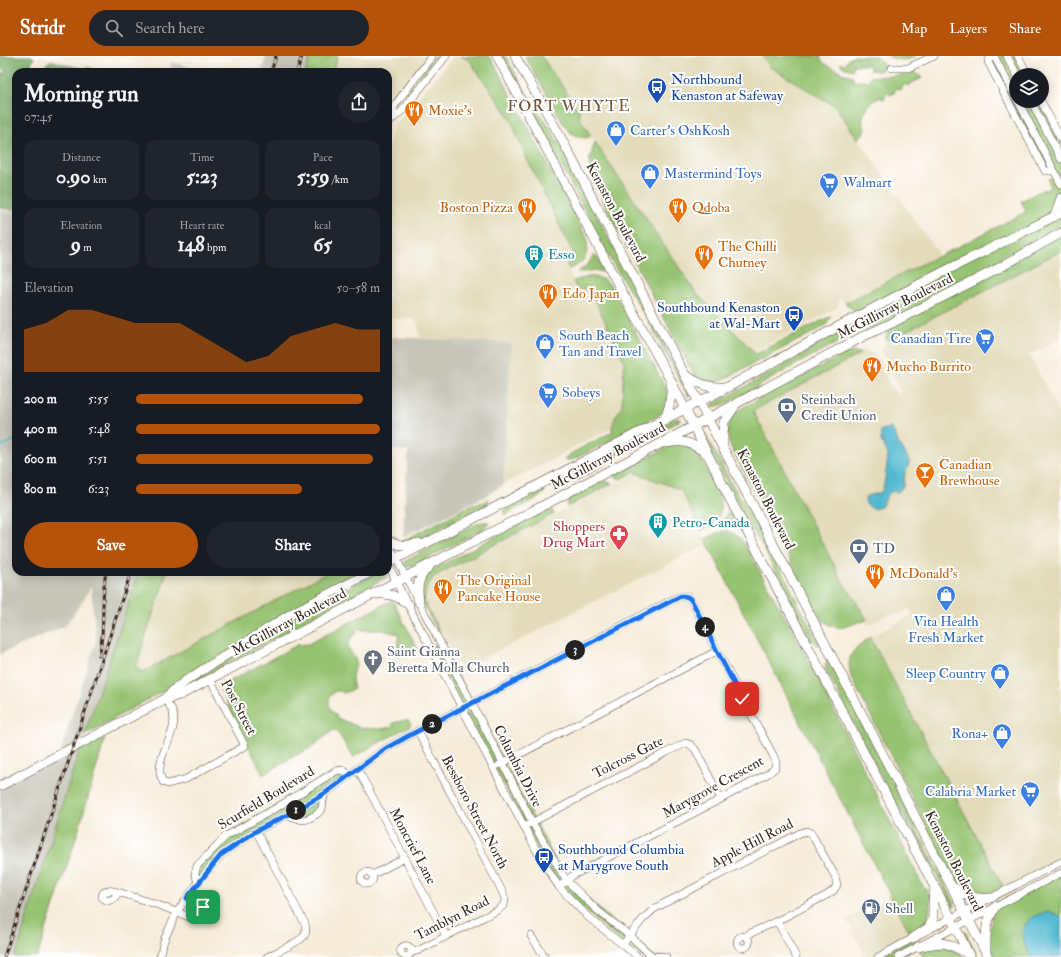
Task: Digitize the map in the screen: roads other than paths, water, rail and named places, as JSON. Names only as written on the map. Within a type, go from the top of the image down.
[{"type":"main road","name":"Kenaston Boulevard","points":[[497,56],[671,381],[956,927],[969,955]]},
{"type":"main road","name":"Kenaston Boulevard","points":[[515,56],[560,136],[987,955]]},
{"type":"main road","points":[[1058,214],[1061,198]]},
{"type":"main road","name":"McGillivray Boulevard","points":[[392,561],[728,387],[830,331],[1058,214]]},
{"type":"main road","name":"McGillivray Boulevard","points":[[0,786],[165,699],[180,695],[864,336],[998,268],[1061,233]]},
{"type":"main road","points":[[685,375],[703,386],[714,388],[728,387]]},
{"type":"main road","points":[[665,419],[671,404],[671,381]]},
{"type":"main road","points":[[723,447],[724,422],[736,404]]},
{"type":"main road","points":[[659,444],[681,441],[687,442],[708,454]]},
{"type":"main road","points":[[392,543],[405,546],[432,540]]},
{"type":"main road","points":[[418,602],[418,583],[422,574],[434,562]]},
{"type":"main road","name":"McGillivray Boulevard","points":[[165,699],[176,688],[190,678],[294,612],[362,576]]},
{"type":"main road","points":[[372,594],[393,595],[409,605]]},
{"type":"main road","points":[[950,885],[960,893],[969,897],[978,899],[990,898]]},
{"type":"main road","points":[[916,942],[932,922],[932,901],[935,888]]},
{"type":"main road","points":[[987,955],[987,924],[995,907]]},
{"type":"main road","points":[[916,942],[942,942],[956,947],[969,955]]},
{"type":"street","points":[[392,114],[395,105],[432,56]]},
{"type":"street","points":[[392,120],[402,111],[446,56]]},
{"type":"street","points":[[892,68],[908,68],[934,56]]},
{"type":"street","points":[[991,56],[988,62],[1045,171],[1054,171]]},
{"type":"street","points":[[994,56],[1009,85]]},
{"type":"street","points":[[1007,56],[1013,68]]},
{"type":"street","points":[[1018,56],[1024,68]]},
{"type":"street","points":[[1022,108],[1061,184]]},
{"type":"street","points":[[1035,108],[1061,159]]},
{"type":"street","points":[[1045,108],[1061,139]]},
{"type":"street","name":"Columbia Drive","points":[[392,564],[406,577],[532,822],[566,880],[596,910],[630,936],[653,957],[666,957]]},
{"type":"street","name":"Columbia Drive","points":[[392,569],[396,582],[540,857],[559,886],[588,917],[638,957]]},
{"type":"street","name":"Scurfield Boulevard","points":[[160,957],[164,940],[177,912],[221,855],[256,831],[324,794],[385,749],[681,596],[690,598],[717,651]]},
{"type":"street","points":[[493,768],[717,651]]},
{"type":"street","name":"Marygrove Crescent","points":[[559,886],[579,872],[769,773],[775,768],[776,762],[773,755],[717,651]]},
{"type":"street","name":"Post Street","points":[[165,699],[172,709],[173,724],[171,735],[160,766],[160,774],[163,782],[168,784],[186,780],[245,746],[210,679]]},
{"type":"street","name":"Bessboro Street North","points":[[418,731],[503,893],[506,900],[504,905]]},
{"type":"street","name":"Tolcross Gate","points":[[524,826],[686,743],[695,749],[720,799]]},
{"type":"street","name":"Moncrief Lane","points":[[357,769],[446,936]]},
{"type":"street","name":"Scurfield Boulevard","points":[[198,883],[195,873],[197,866],[226,836],[276,808],[336,771],[342,770],[350,775]]},
{"type":"street","name":"Scurfield Boulevard","points":[[287,815],[302,820],[308,819],[322,809],[324,794]]},
{"type":"street","points":[[256,831],[305,924],[306,931],[304,937],[267,957]]},
{"type":"street","name":"Apple Hill Road","points":[[622,944],[630,936],[642,919],[654,909],[800,833],[806,831],[811,833],[835,876],[837,885],[834,890],[746,936]]},
{"type":"street","points":[[372,875],[405,858]]},
{"type":"street","points":[[898,957],[916,942],[951,918],[1061,862]]},
{"type":"street","points":[[878,957],[956,927],[1061,873]]},
{"type":"street","points":[[118,892],[196,920],[203,917],[204,912],[202,906],[187,898]]},
{"type":"street","name":"Tamblyn Road","points":[[411,952],[417,951],[498,910],[504,905]]},
{"type":"street","points":[[777,921],[796,957]]},
{"type":"street","points":[[531,936],[545,957]]},
{"type":"water","points":[[889,428],[892,429],[896,436],[899,445],[902,447],[909,461],[909,464],[905,473],[903,487],[898,492],[893,491],[887,494],[881,507],[873,509],[866,504],[865,499],[867,496],[879,493],[883,489],[888,454],[881,440],[881,430]]},
{"type":"water","points":[[1049,912],[1061,917],[1061,957],[1032,957],[1024,943],[1023,931],[1028,921],[1032,918]]},
{"type":"waterway","points":[[0,447],[12,441]]},
{"type":"railway","points":[[272,68],[276,56]]},
{"type":"railway","points":[[298,68],[302,56]]},
{"type":"railway","points":[[99,656],[102,635],[103,593],[105,576]]},
{"type":"railway","points":[[4,957],[130,576]]},
{"type":"place","name":"Northbound Kenaston at Safeway","points":[[657,104]]},
{"type":"place","name":"Moxie's","points":[[414,127]]},
{"type":"place","name":"Carter's OshKosh","points":[[616,147]]},
{"type":"place","name":"Mastermind Toys","points":[[650,190]]},
{"type":"place","name":"Walmart","points":[[829,199]]},
{"type":"place","name":"Boston Pizza","points":[[527,224]]},
{"type":"place","name":"Qdoba","points":[[678,224]]},
{"type":"place","name":"Esso","points":[[534,271]]},
{"type":"place","name":"The Chilli Chutney","points":[[704,271]]},
{"type":"place","name":"Edo Japan","points":[[548,310]]},
{"type":"place","name":"Southbound Kenaston at Wal-Mart","points":[[794,332]]},
{"type":"place","name":"Canadian Tire","points":[[985,355]]},
{"type":"place","name":"South Beach Tan and Travel","points":[[545,360]]},
{"type":"place","name":"Mucho Burrito","points":[[872,383]]},
{"type":"place","name":"Sobeys","points":[[548,409]]},
{"type":"place","name":"Steinbach Credit Union","points":[[787,424]]},
{"type":"place","name":"Canadian Brewhouse","points":[[925,489]]},
{"type":"place","name":"Petro-Canada","points":[[658,539]]},
{"type":"place","name":"Shoppers Drug Mart","points":[[619,551]]},
{"type":"place","name":"TD","points":[[859,565]]},
{"type":"place","name":"McDonald's","points":[[875,590]]},
{"type":"place","name":"The Original Pancake House","points":[[443,605]]},
{"type":"place","name":"Vita Health Fresh Market","points":[[946,612]]},
{"type":"place","name":"Saint Gianna Beretta Molla Church","points":[[373,676]]},
{"type":"place","name":"Sleep Country","points":[[1000,690]]},
{"type":"place","name":"Rona+","points":[[1002,750]]},
{"type":"place","name":"Calabria Market","points":[[1030,808]]},
{"type":"place","name":"Southbound Columbia at Marygrove South","points":[[544,874]]},
{"type":"place","name":"Shell","points":[[871,925]]},
{"type":"district","name":"FORT WHYTE","points":[[569,106]]}]
